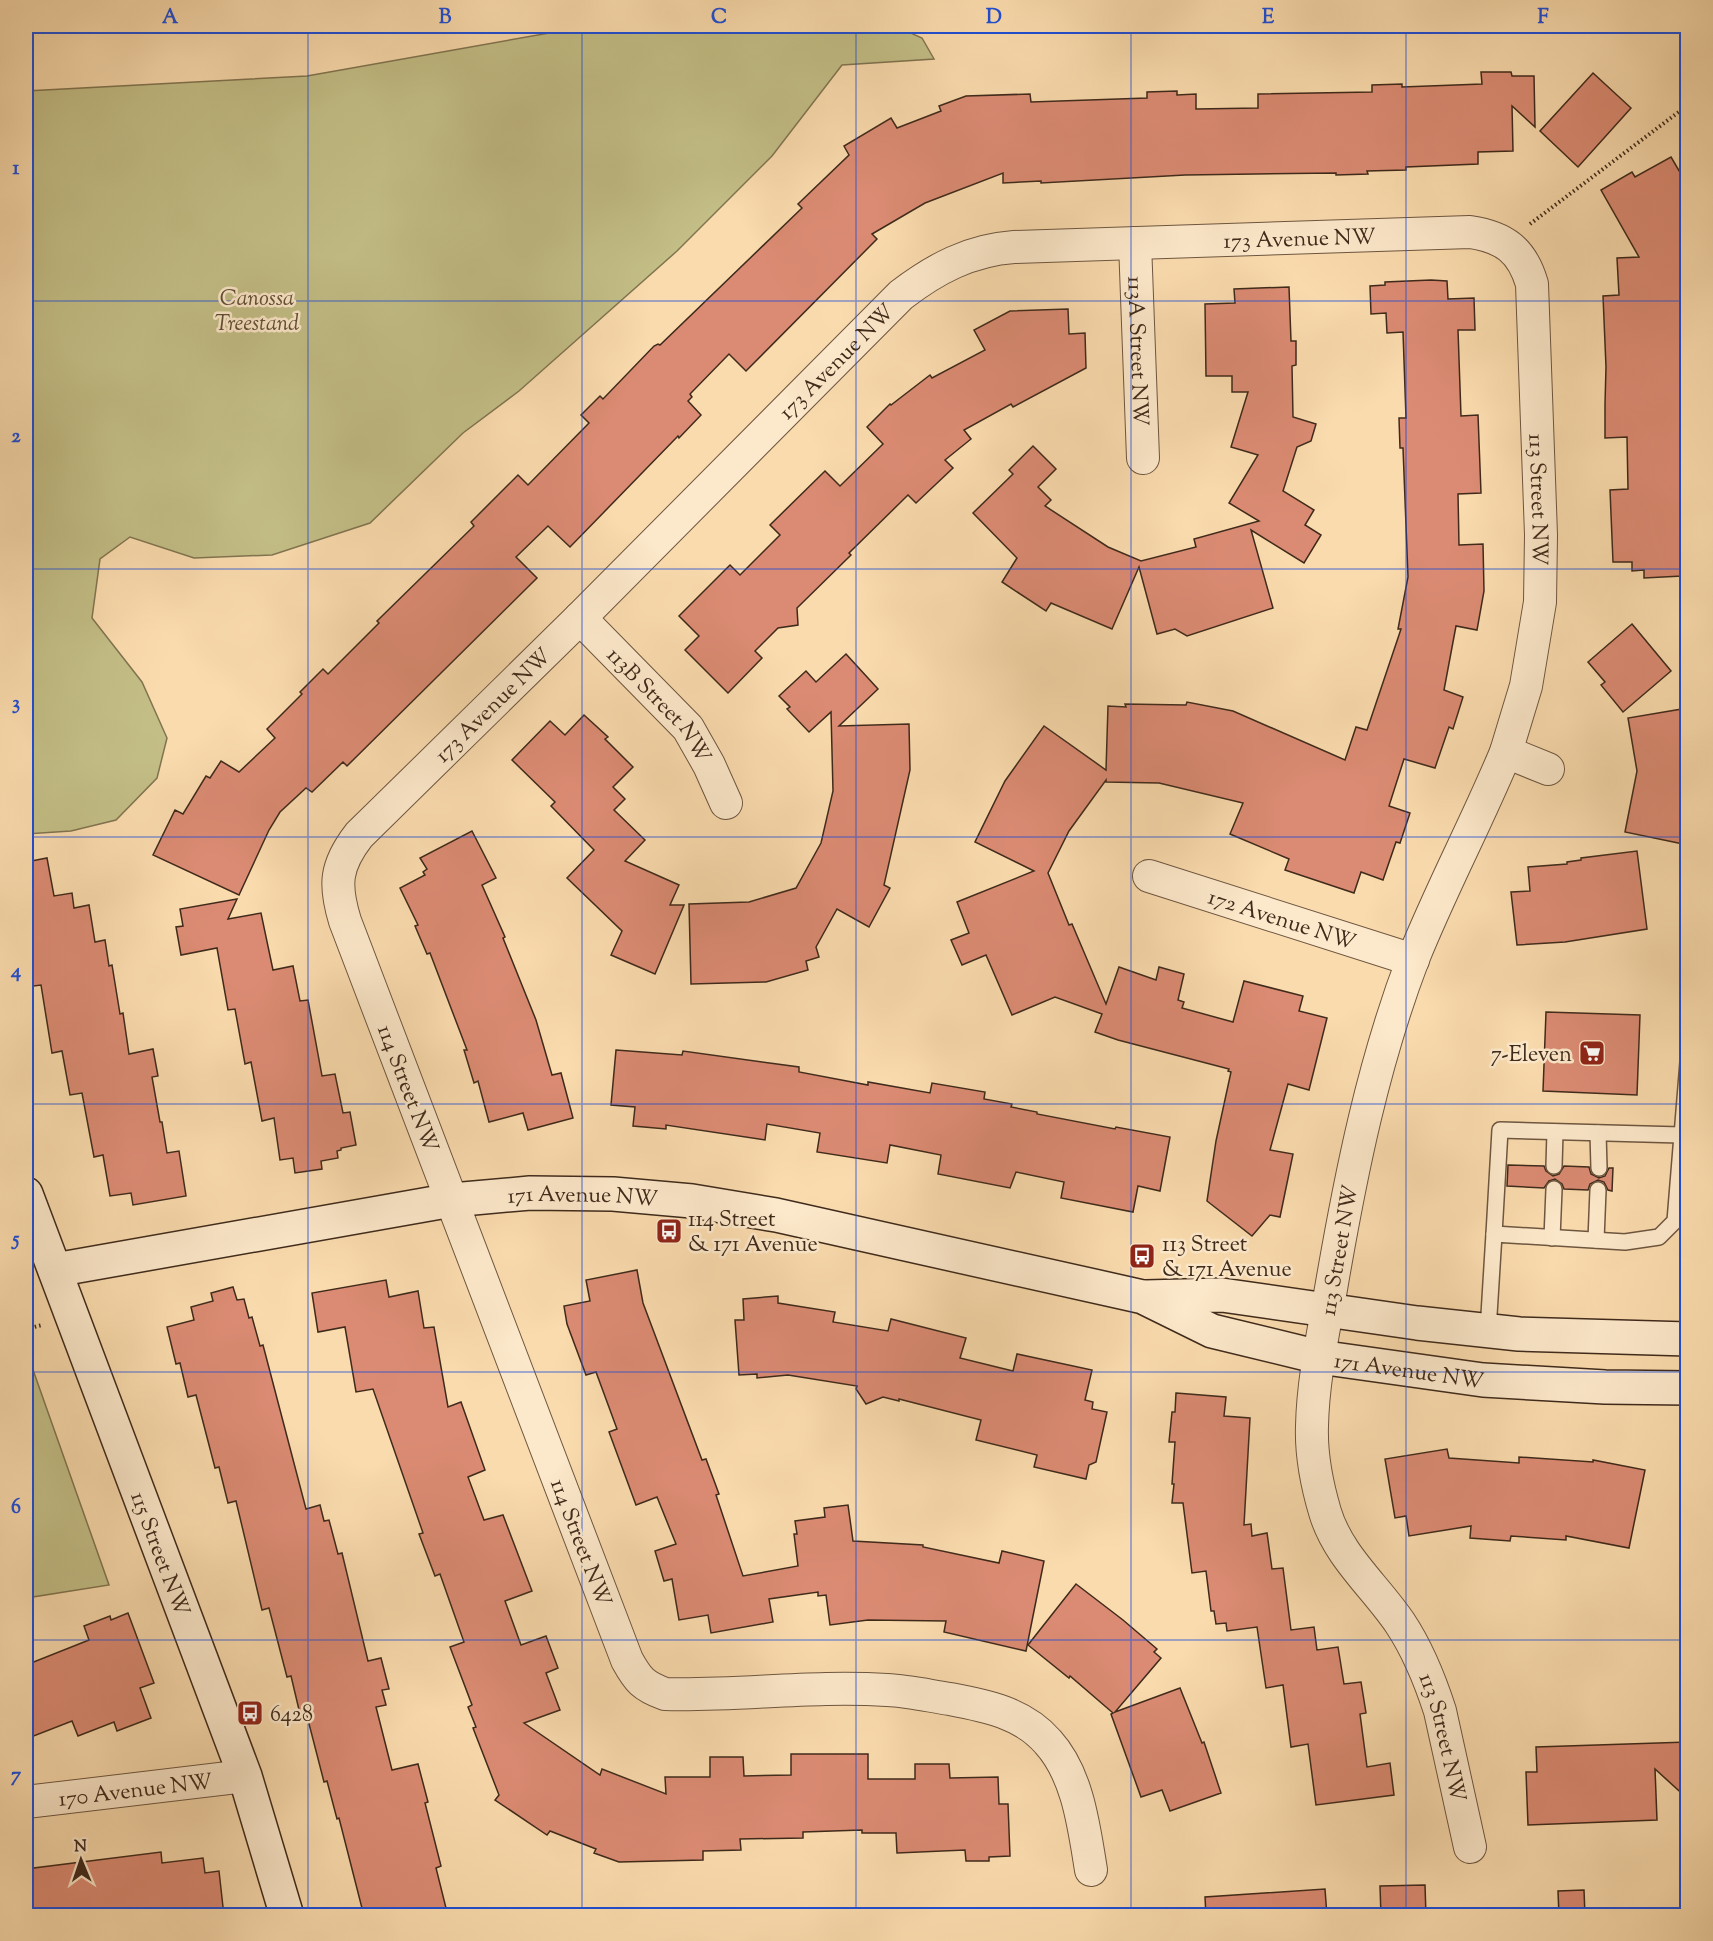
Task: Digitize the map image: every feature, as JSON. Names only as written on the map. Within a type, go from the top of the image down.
[{"type":"street","name":"173 Avenue NW","points":[[338,875],[343,858],[359,835],[580,618],[901,295],[955,260],[995,248],[1470,232],[1485,234],[1508,244]]},
{"type":"street","name":"113A Street NW","points":[[1135,243],[1143,458]]},
{"type":"street","name":"113 Street NW","points":[[1470,1847],[1440,1711],[1425,1670],[1399,1622],[1358,1571],[1338,1541],[1326,1515],[1313,1456],[1312,1426],[1319,1358],[1356,1150],[1389,1029],[1413,960],[1506,752],[1518,717],[1533,655],[1540,602],[1541,569],[1532,284],[1522,259],[1508,244]]},
{"type":"street","name":"113B Street NW","points":[[580,618],[688,728],[709,765],[726,803]]},
{"type":"street","points":[[1506,752],[1548,769]]},
{"type":"street","name":"114 Street NW","points":[[338,875],[340,904],[345,921],[627,1660],[636,1677],[649,1688],[665,1694],[801,1689],[889,1690],[981,1705],[1007,1713],[1033,1727],[1050,1743],[1064,1768],[1082,1818],[1091,1870]]},
{"type":"street","name":"172 Avenue NW","points":[[1149,876],[1413,960]]},
{"type":"street","name":"171 Avenue NW","points":[[55,1270],[453,1200],[530,1193],[614,1194],[692,1201],[776,1215],[1143,1297],[1212,1331],[1319,1358],[1483,1380],[1605,1387],[1688,1388]]},
{"type":"street","name":"115 Street NW","points":[[26,1194],[245,1776],[287,1916]]},
{"type":"street","name":"171 Avenue NW","points":[[1143,1297],[1222,1294],[1327,1310],[1529,1335],[1688,1339]]},
{"type":"street","name":"170 Avenue NW","points":[[26,1802],[245,1776]]},
{"type":"lane","points":[[1494,1234],[1624,1242],[1659,1237],[1675,1221],[1688,1062]]},
{"type":"lane","points":[[1488,1331],[1500,1130],[1681,1135]]},
{"type":"lane","points":[[1554,1166],[1555,1132]]},
{"type":"lane","points":[[1598,1133],[1599,1168]]},
{"type":"lane","points":[[1552,1238],[1554,1189]]},
{"type":"lane","points":[[1596,1240],[1598,1190]]},
{"type":"path","points":[[1508,244],[1688,105]]},
{"type":"green space","name":"Canossa Treestand","points":[[589,26],[895,26],[922,38],[934,59],[842,65],[772,156],[677,251],[519,391],[463,433],[370,523],[272,555],[194,558],[130,537],[100,559],[92,618],[142,682],[167,738],[157,778],[116,820],[71,831],[26,834],[26,91],[307,76]]},
{"type":"green space","points":[[26,1350],[109,1585],[26,1598]]},
{"type":"building","points":[[1481,72],[1511,72],[1512,76],[1534,76],[1535,127],[1512,106],[1513,151],[1478,152],[1478,164],[1406,167],[1406,170],[1367,171],[1368,174],[1185,175],[1041,183],[1041,181],[1003,183],[1003,173],[925,203],[872,234],[877,239],[746,371],[729,354],[690,394],[692,397],[688,401],[701,415],[570,547],[548,526],[516,557],[537,578],[347,766],[343,762],[312,792],[306,788],[280,812],[269,830],[239,895],[153,855],[175,810],[183,814],[206,776],[210,778],[221,761],[239,772],[275,738],[267,729],[302,694],[300,692],[323,669],[328,674],[379,623],[377,621],[474,526],[471,522],[518,475],[528,485],[589,423],[581,415],[600,396],[603,399],[654,346],[660,345],[802,208],[798,204],[849,155],[844,146],[891,118],[897,128],[941,111],[939,106],[966,96],[1030,94],[1031,102],[1147,98],[1147,92],[1177,91],[1177,95],[1196,94],[1196,109],[1258,108],[1258,94],[1372,92],[1372,85],[1402,84],[1402,87],[1482,84]]},
{"type":"building","points":[[1593,73],[1631,108],[1578,167],[1540,131]]},
{"type":"building","points":[[1671,157],[1688,186],[1688,283],[1683,283],[1685,402],[1688,401],[1688,550],[1681,550],[1682,576],[1644,578],[1644,570],[1632,571],[1632,562],[1613,562],[1610,490],[1628,489],[1627,437],[1605,438],[1606,367],[1603,296],[1619,295],[1617,258],[1639,257],[1601,190],[1632,172],[1635,177]]},
{"type":"building","points":[[1447,281],[1448,299],[1474,298],[1475,330],[1458,330],[1461,416],[1478,415],[1481,493],[1458,494],[1459,545],[1483,544],[1484,591],[1477,630],[1456,626],[1444,690],[1463,697],[1453,729],[1449,727],[1435,768],[1404,759],[1389,806],[1410,813],[1400,843],[1396,842],[1383,880],[1361,872],[1354,893],[1285,870],[1289,859],[1230,834],[1243,803],[1159,783],[1106,782],[1106,780],[1069,831],[1048,873],[1069,925],[1072,924],[1106,1004],[1119,967],[1156,980],[1159,967],[1184,974],[1178,1000],[1184,1002],[1182,1008],[1233,1022],[1244,981],[1303,996],[1299,1011],[1327,1018],[1309,1090],[1288,1084],[1270,1150],[1293,1154],[1280,1217],[1270,1215],[1252,1236],[1207,1201],[1216,1141],[1231,1072],[1228,1071],[1229,1069],[1095,1032],[1102,1014],[1055,997],[1012,1015],[986,955],[962,965],[951,940],[969,933],[957,902],[1034,871],[975,842],[1005,781],[1044,726],[1106,770],[1108,706],[1186,705],[1187,702],[1233,711],[1345,760],[1356,727],[1367,730],[1401,629],[1398,629],[1408,577],[1403,448],[1400,448],[1399,418],[1406,418],[1403,332],[1387,333],[1386,313],[1371,314],[1370,286],[1385,285],[1385,282]]},
{"type":"building","points":[[1289,287],[1291,341],[1296,341],[1296,365],[1292,366],[1293,417],[1316,424],[1311,441],[1297,447],[1283,491],[1314,510],[1305,525],[1321,535],[1304,563],[1251,530],[1273,608],[1187,636],[1175,629],[1157,634],[1139,567],[1112,629],[1051,603],[1046,611],[1002,582],[1017,558],[973,513],[1013,474],[1009,470],[1033,446],[1056,469],[1038,487],[1051,500],[1045,506],[1108,547],[1141,561],[1196,547],[1194,539],[1259,521],[1229,503],[1258,455],[1231,447],[1248,392],[1232,392],[1232,376],[1206,376],[1205,304],[1235,303],[1234,289]]},
{"type":"building","points":[[1068,309],[1069,334],[1085,333],[1086,368],[1013,407],[1011,404],[964,430],[971,439],[945,460],[953,468],[916,503],[908,495],[849,553],[851,555],[797,608],[798,625],[778,628],[755,651],[762,658],[728,693],[685,650],[699,636],[679,616],[730,565],[740,575],[780,535],[770,525],[825,471],[840,486],[883,444],[867,427],[890,404],[930,375],[932,378],[985,350],[974,330],[1010,311]]},
{"type":"building","points":[[1632,624],[1671,671],[1623,712],[1601,685],[1605,682],[1588,662]]},
{"type":"building","points":[[846,654],[878,689],[839,726],[909,724],[910,770],[884,885],[890,888],[869,927],[837,909],[816,947],[819,957],[806,961],[808,970],[766,982],[691,984],[689,904],[749,902],[796,888],[821,843],[833,791],[831,712],[809,732],[787,709],[790,707],[779,696],[806,671],[816,682]]},
{"type":"building","points":[[1688,708],[1688,845],[1625,832],[1637,771],[1628,718]]},
{"type":"building","points":[[584,715],[608,737],[605,739],[633,767],[613,787],[625,799],[614,810],[645,840],[625,861],[679,885],[670,905],[684,905],[655,974],[611,955],[622,931],[567,878],[594,850],[551,806],[555,802],[512,760],[550,721],[565,735]]},
{"type":"building","points":[[472,831],[496,878],[482,885],[505,937],[503,938],[536,1020],[552,1075],[561,1073],[573,1118],[528,1130],[523,1113],[489,1122],[478,1081],[474,1083],[464,1050],[467,1050],[430,953],[427,954],[415,926],[418,925],[400,888],[425,875],[423,872],[427,869],[420,858]]},
{"type":"building","points":[[1637,851],[1647,929],[1565,942],[1517,945],[1511,892],[1530,891],[1528,867],[1567,864],[1567,862],[1581,860],[1581,858]]},
{"type":"building","points":[[47,858],[54,896],[72,893],[74,908],[89,905],[95,942],[105,940],[109,966],[112,965],[120,1014],[123,1013],[129,1054],[153,1049],[158,1076],[152,1077],[160,1122],[162,1122],[167,1153],[179,1151],[186,1196],[133,1205],[131,1193],[110,1196],[103,1155],[94,1157],[82,1093],[70,1095],[62,1051],[52,1053],[41,985],[26,987],[26,862]]},
{"type":"building","points":[[237,899],[228,919],[261,913],[273,970],[293,966],[300,1001],[308,1000],[322,1076],[335,1074],[343,1113],[350,1112],[356,1145],[341,1148],[337,1151],[338,1158],[321,1161],[322,1169],[295,1173],[293,1158],[280,1160],[274,1118],[262,1121],[251,1062],[245,1064],[235,1009],[228,1010],[217,948],[181,955],[176,927],[183,926],[180,909]]},
{"type":"building","name":"7-Eleven","points":[[1546,1012],[1640,1015],[1637,1095],[1543,1091]]},
{"type":"building","points":[[616,1050],[682,1055],[683,1051],[799,1067],[799,1072],[868,1085],[868,1082],[930,1093],[932,1083],[985,1092],[984,1099],[1012,1104],[1011,1107],[1037,1112],[1037,1114],[1170,1137],[1160,1191],[1138,1186],[1133,1212],[1061,1198],[1064,1182],[1016,1172],[1010,1188],[938,1174],[941,1155],[890,1145],[887,1163],[817,1152],[820,1133],[767,1124],[765,1140],[666,1125],[666,1129],[633,1126],[635,1107],[611,1105]]},
{"type":"building","points":[[1508,1165],[1544,1166],[1546,1171],[1553,1176],[1559,1174],[1564,1166],[1589,1167],[1591,1174],[1599,1178],[1605,1176],[1609,1168],[1613,1168],[1612,1191],[1608,1190],[1604,1182],[1598,1180],[1590,1184],[1588,1190],[1564,1189],[1562,1184],[1555,1179],[1549,1181],[1544,1188],[1507,1186]]},
{"type":"building","points":[[637,1270],[643,1303],[702,1460],[706,1459],[719,1494],[716,1495],[743,1576],[798,1566],[794,1534],[797,1534],[795,1521],[825,1517],[824,1508],[848,1505],[853,1541],[923,1545],[923,1547],[999,1563],[1002,1551],[1044,1561],[1026,1651],[944,1632],[946,1621],[868,1620],[830,1625],[826,1595],[818,1596],[818,1592],[769,1599],[773,1622],[711,1633],[708,1615],[679,1620],[672,1579],[664,1581],[655,1551],[676,1544],[657,1497],[636,1505],[609,1432],[617,1429],[596,1372],[586,1375],[567,1324],[564,1306],[590,1301],[586,1280]]},
{"type":"building","points":[[386,1280],[389,1297],[418,1291],[424,1328],[434,1327],[448,1407],[461,1402],[485,1470],[468,1477],[484,1520],[503,1515],[532,1591],[505,1601],[521,1645],[546,1636],[558,1668],[546,1673],[560,1710],[524,1723],[600,1775],[602,1769],[666,1794],[665,1777],[710,1777],[710,1757],[743,1757],[744,1776],[791,1775],[791,1754],[868,1754],[868,1779],[915,1779],[915,1764],[949,1764],[950,1778],[998,1777],[999,1804],[1008,1804],[1010,1856],[989,1857],[989,1861],[966,1861],[965,1850],[897,1853],[896,1833],[862,1833],[862,1830],[803,1832],[803,1838],[740,1839],[741,1850],[703,1851],[703,1860],[619,1862],[594,1853],[596,1849],[550,1831],[547,1835],[495,1800],[499,1795],[473,1728],[476,1727],[468,1707],[472,1705],[450,1647],[464,1642],[440,1574],[435,1576],[419,1534],[423,1533],[373,1389],[356,1392],[345,1327],[318,1332],[312,1293]]},
{"type":"building","points":[[233,1287],[237,1300],[244,1299],[260,1346],[263,1345],[306,1509],[320,1505],[324,1521],[329,1520],[338,1554],[342,1553],[368,1661],[381,1658],[389,1689],[382,1690],[386,1705],[376,1707],[392,1770],[418,1764],[441,1866],[436,1868],[448,1916],[364,1916],[339,1818],[337,1819],[327,1781],[324,1782],[306,1712],[300,1714],[291,1676],[287,1677],[269,1608],[262,1610],[236,1501],[228,1503],[219,1467],[215,1468],[196,1395],[188,1397],[180,1363],[176,1364],[167,1327],[194,1320],[191,1307],[213,1301],[211,1293]]},
{"type":"building","points":[[778,1296],[778,1303],[835,1312],[833,1322],[888,1331],[891,1319],[966,1338],[960,1358],[1013,1371],[1017,1354],[1092,1370],[1085,1400],[1093,1402],[1092,1409],[1107,1412],[1096,1462],[1089,1465],[1086,1479],[1034,1467],[1037,1455],[976,1440],[981,1420],[899,1399],[899,1401],[883,1397],[866,1404],[856,1389],[857,1386],[788,1375],[757,1378],[757,1374],[739,1375],[735,1320],[744,1320],[743,1299]]},
{"type":"building","points":[[1176,1393],[1226,1397],[1224,1416],[1250,1418],[1244,1525],[1251,1524],[1252,1536],[1267,1533],[1272,1569],[1283,1568],[1291,1630],[1314,1627],[1317,1650],[1338,1647],[1344,1684],[1361,1682],[1366,1713],[1360,1714],[1367,1767],[1390,1763],[1394,1795],[1316,1805],[1308,1744],[1291,1747],[1283,1685],[1266,1688],[1257,1627],[1227,1631],[1226,1623],[1216,1624],[1214,1611],[1211,1611],[1206,1571],[1192,1573],[1183,1503],[1172,1503],[1175,1442],[1169,1442]]},
{"type":"building","points":[[1447,1449],[1449,1458],[1519,1463],[1519,1457],[1593,1462],[1593,1460],[1645,1470],[1629,1548],[1566,1536],[1566,1540],[1511,1536],[1510,1541],[1470,1538],[1471,1526],[1409,1536],[1406,1516],[1395,1518],[1385,1459]]},
{"type":"building","points":[[1076,1584],[1157,1649],[1154,1652],[1161,1658],[1115,1712],[1180,1688],[1202,1743],[1204,1742],[1221,1793],[1170,1811],[1162,1790],[1141,1797],[1111,1714],[1113,1713],[1070,1676],[1069,1678],[1028,1645]]},
{"type":"building","points":[[128,1613],[154,1683],[140,1688],[151,1718],[117,1731],[114,1722],[78,1736],[72,1721],[26,1739],[26,1665],[89,1640],[84,1626],[110,1616],[111,1620]]},
{"type":"building","points":[[1688,1742],[1688,1799],[1655,1769],[1657,1820],[1528,1825],[1526,1772],[1537,1772],[1536,1747]]},
{"type":"building","points":[[161,1852],[162,1863],[203,1858],[205,1873],[219,1871],[224,1916],[26,1916],[26,1869]]},
{"type":"building","points":[[1425,1885],[1426,1916],[1381,1916],[1380,1886]]},
{"type":"building","points":[[1325,1889],[1327,1916],[1206,1916],[1205,1897]]},
{"type":"building","points":[[1584,1890],[1585,1916],[1559,1916],[1558,1891]]},
{"type":"place","name":"7-Eleven","points":[[1592,1053]]},
{"type":"place","name":"114 Street & 171 Avenue","points":[[669,1231]]},
{"type":"place","name":"113 Street & 171 Avenue","points":[[1142,1256]]},
{"type":"place","name":"6428","points":[[250,1713]]}]
